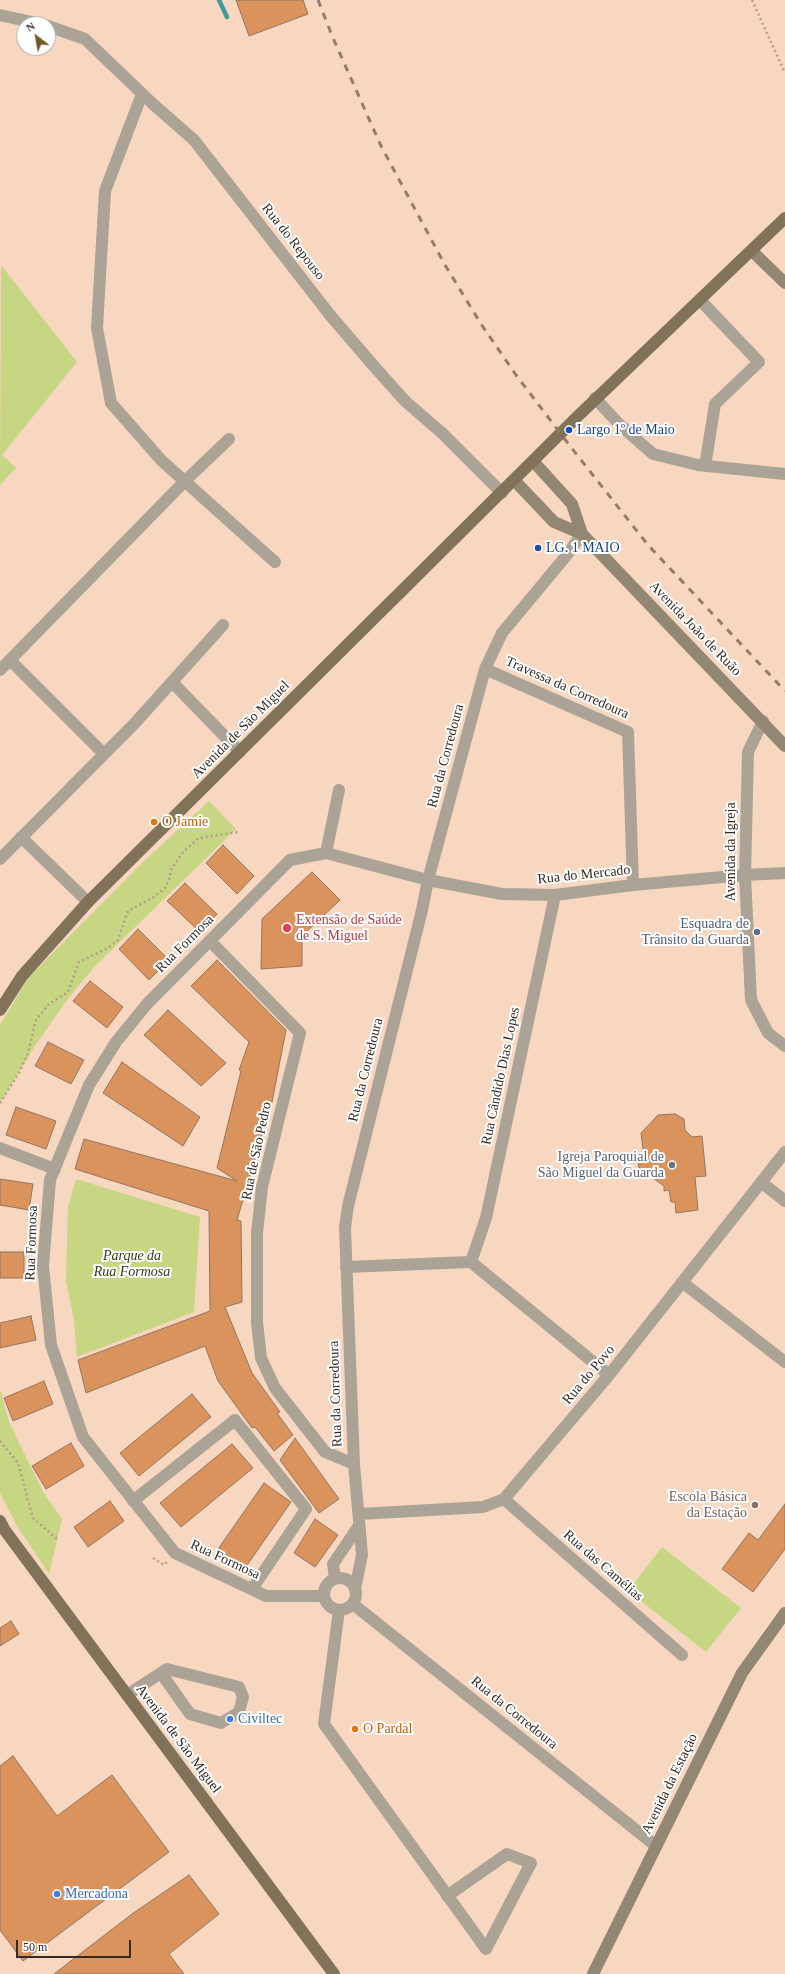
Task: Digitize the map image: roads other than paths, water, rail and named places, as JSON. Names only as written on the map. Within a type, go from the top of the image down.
[{"type":"main road","name":"Avenida de São Miguel","points":[[0,1010],[22,976],[88,902],[502,493],[595,398],[752,251],[785,218]]},
{"type":"main road","points":[[752,251],[785,283]]},
{"type":"main road","points":[[533,461],[572,504],[582,534]]},
{"type":"main road","points":[[514,480],[554,522],[582,534]]},
{"type":"main road","name":"Avenida João de Ruão","points":[[582,534],[785,746]]},
{"type":"main road","name":"Avenida de São Miguel","points":[[0,1521],[4,1529],[334,1974]]},
{"type":"main road","name":"Avenida da Estação","points":[[593,1974],[742,1673],[785,1613]]},
{"type":"street","points":[[0,15],[16,19]]},
{"type":"street","name":"Rua do Repouso","points":[[56,29],[84,39],[142,94],[194,140],[330,315],[377,370],[405,401],[442,433],[502,493]]},
{"type":"street","points":[[142,94],[105,191],[97,328],[111,403],[162,460],[276,562]]},
{"type":"street","points":[[700,300],[759,362],[715,404],[705,466]]},
{"type":"street","points":[[595,398],[619,424],[653,454],[705,466],[785,474]]},
{"type":"street","points":[[0,670],[185,481],[230,439]]},
{"type":"street","name":"Rua da Corredoura","points":[[582,534],[566,556],[502,633],[485,669],[428,880],[422,910],[348,1206],[345,1228],[346,1267],[354,1464],[359,1514],[358,1527],[362,1555],[355,1600],[353,1604],[656,1846]]},
{"type":"street","points":[[0,859],[104,754],[224,625]]},
{"type":"street","points":[[10,660],[104,754]]},
{"type":"street","name":"Travessa da Corredoura","points":[[485,669],[628,732],[633,885]]},
{"type":"street","points":[[172,682],[240,752]]},
{"type":"street","name":"Avenida da Igreja","points":[[762,721],[748,752],[744,875],[751,1000],[768,1032],[785,1046]]},
{"type":"street","points":[[326,853],[339,790]]},
{"type":"street","points":[[22,837],[88,902]]},
{"type":"street","name":"Rua Formosa","points":[[324,1596],[266,1596],[175,1553],[83,1437],[50,1345],[43,1266],[50,1180],[89,1086],[116,1042],[147,1004],[290,860],[326,853],[428,880]]},
{"type":"street","points":[[744,875],[785,873]]},
{"type":"street","name":"Rua do Mercado","points":[[428,880],[502,894],[555,895],[633,885],[744,875]]},
{"type":"street","name":"Rua Cândido Dias Lopes","points":[[471,1262],[486,1218],[555,895]]},
{"type":"street","name":"Rua de São Pedro","points":[[210,941],[300,1033],[262,1187],[257,1232],[257,1322],[261,1358],[275,1388],[325,1452],[354,1464]]},
{"type":"street","points":[[0,1148],[54,1169]]},
{"type":"street","name":"Rua do Povo","points":[[359,1514],[483,1507],[504,1499],[609,1375],[785,1152]]},
{"type":"street","points":[[762,1182],[785,1201]]},
{"type":"street","points":[[346,1267],[471,1262],[609,1375]]},
{"type":"street","points":[[682,1282],[785,1362]]},
{"type":"street","points":[[133,1501],[235,1420],[306,1510],[252,1589]]},
{"type":"street","name":"Rua das Camélias","points":[[504,1499],[682,1655]]},
{"type":"street","name":"Rua da Corredoura","points":[[324,1596],[327,1585],[335,1578],[333,1564],[358,1527]]},
{"type":"street","points":[[335,1578],[350,1581],[356,1589]]},
{"type":"street","points":[[324,1596],[327,1604],[339,1610],[344,1610],[353,1604]]},
{"type":"street","points":[[339,1610],[324,1724],[486,1949],[531,1863],[507,1854],[448,1896]]},
{"type":"street","points":[[127,1695],[161,1673],[167,1670],[239,1686],[242,1697],[239,1712],[221,1723],[190,1714],[161,1673]]},
{"type":"waterway","points":[[219,0],[227,17]]},
{"type":"railway","points":[[318,0],[333,38],[381,146],[445,265],[481,324],[516,375],[648,545],[785,691]]},
{"type":"place","name":"Largo 1º de Maio","points":[[569,430]]},
{"type":"place","name":"LG. 1 MAIO","points":[[538,548]]},
{"type":"place","name":"O Jamie","points":[[154,822]]},
{"type":"place","name":"Extensão de Saúde de S. Miguel","points":[[287,928]]},
{"type":"place","name":"Esquadra de Trânsito da Guarda","points":[[757,932]]},
{"type":"place","name":"Igreja Paroquial de São Miguel da Guarda","points":[[672,1165]]},
{"type":"place","name":"Escola Básica da Estação","points":[[755,1505]]},
{"type":"place","name":"Civiltec","points":[[230,1719]]},
{"type":"place","name":"O Pardal","points":[[355,1729]]},
{"type":"place","name":"Mercadona","points":[[57,1894]]},
{"type":"park label","name":"Parque da Rua Formosa","points":[[132,1264]]}]
